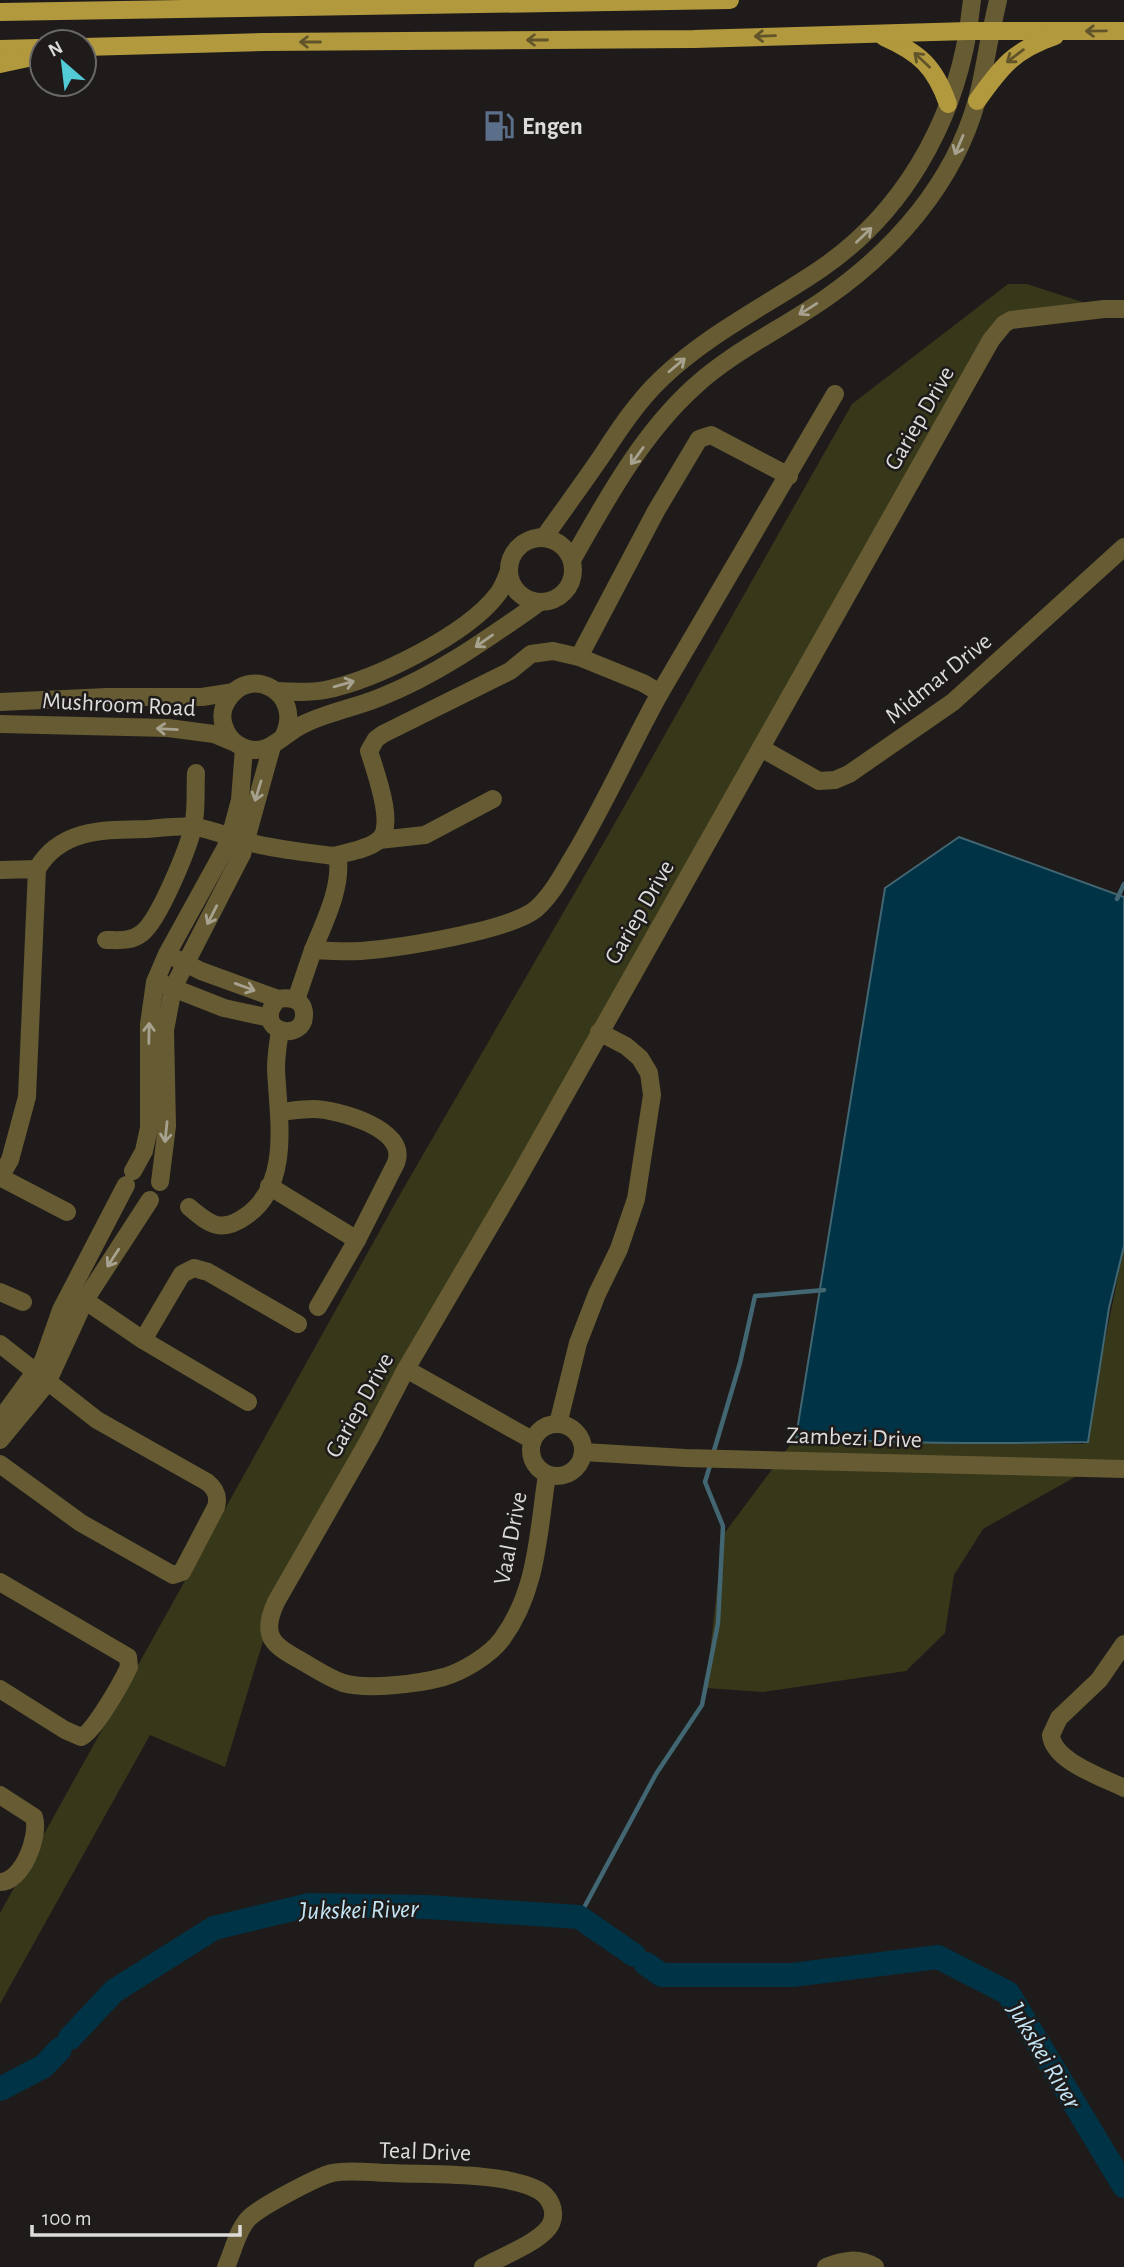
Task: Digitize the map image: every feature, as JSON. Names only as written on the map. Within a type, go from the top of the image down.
[{"type":"main road","points":[[0,12],[730,0]]},
{"type":"main road","points":[[98,47],[265,42],[668,39],[968,31],[1124,31]]},
{"type":"main road","points":[[977,101],[999,69],[1014,55],[1034,43],[1068,31]]},
{"type":"main road","points":[[878,34],[902,45],[930,66],[948,104]]},
{"type":"main road","points":[[0,49],[28,48]]},
{"type":"main road","points":[[0,64],[28,58]]},
{"type":"street","points":[[277,691],[325,690],[358,680],[416,654],[482,611],[499,593],[513,555],[525,543],[545,536],[621,425],[660,380],[711,338],[852,246],[878,221],[904,189],[924,158],[948,104],[965,51],[972,0]]},
{"type":"street","points":[[0,1440],[41,1378],[43,1361],[56,1322],[158,1193],[167,1126],[166,1030],[173,988],[278,740],[287,728],[289,712],[282,697],[270,687],[247,685],[228,698],[223,713],[224,729],[239,745],[258,750],[278,740],[305,723],[381,698],[427,675],[475,648],[540,602],[557,598],[569,586],[572,560],[625,473],[668,415],[693,388],[742,351],[827,298],[896,240],[946,177],[977,101],[998,0]]},
{"type":"street","name":"Gariep Drive","points":[[270,1634],[270,1618],[276,1602],[370,1438],[406,1369],[517,1180],[598,1032],[998,331],[1011,320],[1124,309]]},
{"type":"street","points":[[313,950],[359,951],[490,928],[516,920],[535,910],[551,893],[599,813],[660,693],[835,394]]},
{"type":"street","points":[[579,657],[656,511],[699,439],[710,435],[789,476]]},
{"type":"street","points":[[533,540],[541,538],[556,542],[572,560]]},
{"type":"street","name":"Midmar Drive","points":[[761,748],[819,780],[835,780],[849,774],[954,702],[1124,547]]},
{"type":"street","points":[[509,571],[510,579],[518,593],[540,602]]},
{"type":"street","points":[[379,840],[386,831],[387,817],[369,751],[376,739],[510,671],[531,654],[553,650],[579,657],[643,683],[660,693]]},
{"type":"street","name":"Mushroom Road","points":[[0,702],[107,697],[191,698],[234,692]]},
{"type":"street","name":"Mushroom Road","points":[[0,724],[168,728],[214,734],[239,745]]},
{"type":"street","points":[[78,1296],[144,1151],[149,1128],[149,1024],[155,982],[167,954],[237,842],[240,800],[239,745]]},
{"type":"street","points":[[106,940],[127,940],[140,934],[148,927],[167,893],[193,827],[196,773]]},
{"type":"street","points":[[67,1212],[0,1177],[10,1160],[27,1097],[37,869],[44,857],[63,841],[80,834],[193,827],[252,843],[332,856],[363,848],[379,840],[425,835],[493,799]]},
{"type":"street","points":[[189,1207],[210,1223],[231,1226],[254,1211],[274,1175],[278,1154],[279,1112],[275,1024],[271,1007],[287,1000],[328,914],[339,870],[338,860],[332,856]]},
{"type":"street","points":[[0,870],[37,869]]},
{"type":"street","points":[[155,982],[275,1024],[290,1032],[300,1027],[305,1018],[303,1007],[185,964],[167,954]]},
{"type":"street","points":[[558,1424],[578,1343],[619,1248],[636,1199],[652,1095],[649,1073],[640,1058],[626,1046],[598,1032]]},
{"type":"street","points":[[279,1112],[313,1109],[336,1112],[367,1123],[394,1142],[398,1157],[356,1241],[318,1307]]},
{"type":"street","points":[[150,1200],[137,1200],[128,1192],[130,1178],[144,1168],[150,1169],[160,1182]]},
{"type":"street","points":[[269,1186],[356,1241]]},
{"type":"street","points":[[143,1340],[182,1274],[194,1268],[208,1272],[299,1324]]},
{"type":"street","points":[[0,1292],[23,1302]]},
{"type":"street","points":[[78,1296],[143,1340],[248,1402]]},
{"type":"street","points":[[0,1344],[97,1420],[213,1487],[218,1498],[216,1507],[181,1572],[173,1575],[81,1523],[0,1464]]},
{"type":"street","points":[[406,1369],[532,1440]]},
{"type":"street","points":[[0,1420],[41,1378]]},
{"type":"street","points":[[558,1424],[571,1428],[581,1439],[581,1462],[575,1470],[566,1475],[547,1475],[540,1471],[531,1457],[532,1440],[540,1430],[558,1424]]},
{"type":"street","name":"Zambezi Drive","points":[[583,1452],[685,1458],[1124,1469]]},
{"type":"street","name":"Vaal Drive","points":[[270,1634],[271,1640],[281,1650],[349,1684],[377,1685],[430,1679],[472,1664],[500,1641],[527,1591],[539,1543],[547,1475]]},
{"type":"street","points":[[0,1582],[128,1657],[129,1667],[96,1722],[87,1735],[81,1737],[65,1730],[0,1689]]},
{"type":"street","points":[[1124,1644],[1099,1680],[1055,1723],[1051,1741],[1062,1757],[1124,1788]]},
{"type":"street","points":[[0,1795],[34,1817],[36,1825],[31,1849],[15,1878],[9,1882],[0,1882]]},
{"type":"street","name":"Teal Drive","points":[[227,2266],[249,2218],[262,2208],[333,2173],[484,2178],[531,2187],[545,2194],[554,2212],[548,2229],[483,2267]]},
{"type":"street","points":[[826,2267],[853,2260],[875,2267]]},
{"type":"shaded area","points":[[1008,284],[1027,284],[1104,309],[997,331],[270,1618],[225,1767],[150,1735],[0,2004],[0,1913],[402,1191],[607,837],[852,404]]},
{"type":"shaded area","points":[[1124,1247],[1124,1469],[1091,1468],[983,1529],[954,1575],[945,1633],[906,1671],[763,1692],[706,1688],[723,1535],[796,1437],[943,1443],[1084,1444]]},
{"type":"water","points":[[959,837],[1124,897],[1124,1246],[1109,1308],[1088,1442],[942,1443],[796,1437],[885,888]]},
{"type":"waterway","points":[[1117,899],[1124,884]]},
{"type":"waterway","points":[[713,1454],[740,1363],[755,1296],[824,1290]]},
{"type":"waterway","points":[[579,1917],[656,1774],[702,1705],[718,1623],[723,1526],[705,1482],[711,1462]]},
{"type":"waterway","name":"Jukskei River","points":[[70,2038],[114,1991],[214,1928],[309,1905],[427,1907],[579,1917],[634,1955]]},
{"type":"waterway","name":"Jukskei River","points":[[646,1964],[662,1975],[792,1975],[938,1957],[1008,1993],[1124,2186]]},
{"type":"waterway","name":"Jukskei River","points":[[0,2089],[44,2066],[60,2049]]},
{"type":"place","name":"Engen","points":[[499,126]]}]
